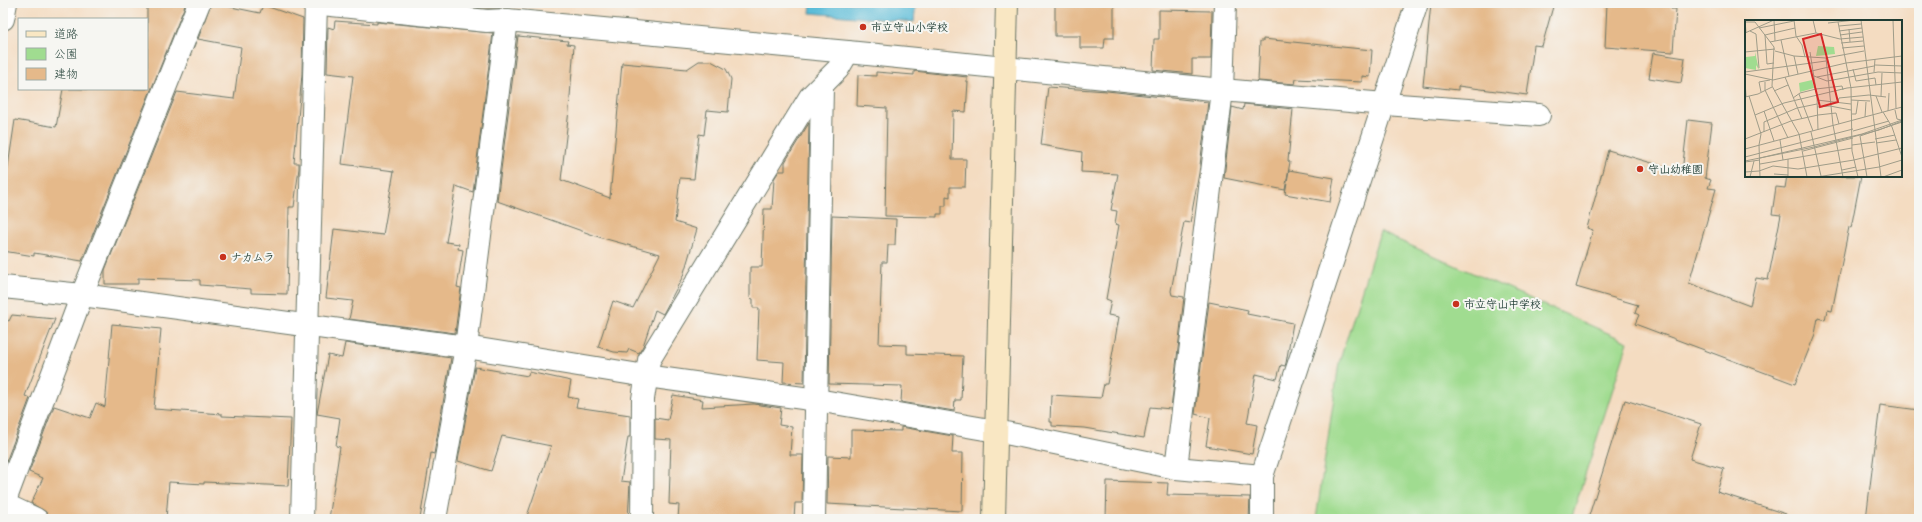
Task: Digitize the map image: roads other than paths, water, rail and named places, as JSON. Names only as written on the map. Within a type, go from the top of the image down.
[{"type":"street","points":[[3,19],[6,3]]},
{"type":"street","points":[[36,519],[3,505],[82,295],[198,3]]},
{"type":"street","points":[[312,3],[488,21],[511,14],[848,52],[1222,90],[1539,115]]},
{"type":"street","points":[[302,519],[316,3]]},
{"type":"street","points":[[994,519],[1007,3]]},
{"type":"street","points":[[1176,468],[1222,90],[1225,3]]},
{"type":"street","points":[[1262,519],[1262,476],[1417,3]]},
{"type":"street","points":[[435,519],[466,347],[511,14]]},
{"type":"street","points":[[642,519],[643,399],[649,360],[810,97],[838,69],[848,52]]},
{"type":"street","points":[[814,519],[822,86]]},
{"type":"street","points":[[3,287],[82,295],[308,324],[466,347],[646,376],[817,400],[996,431],[1176,468],[1262,476]]},
{"type":"water","points":[[811,3],[916,3],[914,22],[810,13]]},
{"type":"place","name":"市立守山小学校","points":[[863,27]]},
{"type":"place","name":"守山幼稚園","points":[[1640,169]]},
{"type":"place","name":"ナカムラ","points":[[223,257]]},
{"type":"place","name":"市立守山中学校","points":[[1456,304]]}]
